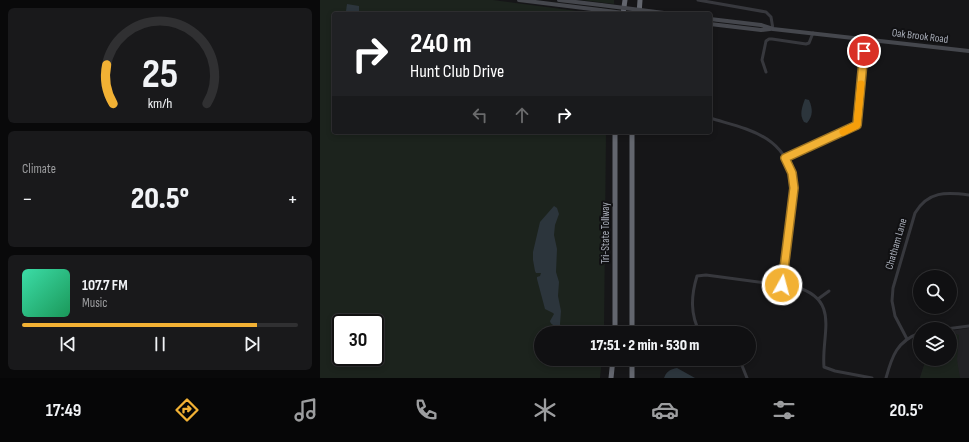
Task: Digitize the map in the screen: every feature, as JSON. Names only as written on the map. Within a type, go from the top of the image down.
[{"type":"highway","points":[[623,12],[625,0]]},
{"type":"highway","points":[[639,12],[640,0]]},
{"type":"highway","name":"Tri-State Tollway","points":[[615,134],[615,326]]},
{"type":"highway","points":[[632,134],[632,326]]},
{"type":"highway","points":[[611,378],[613,366]]},
{"type":"highway","points":[[614,366],[614,378]]},
{"type":"highway","points":[[632,366],[632,378]]},
{"type":"main road","points":[[519,0],[616,12]]},
{"type":"main road","points":[[559,0],[656,12]]},
{"type":"main road","name":"Oak Brook Road","points":[[712,18],[773,28],[969,51]]},
{"type":"main road","name":"Oak Brook Road","points":[[712,24],[761,30],[773,28]]},
{"type":"street","points":[[698,0],[766,12],[771,17],[773,28]]},
{"type":"street","points":[[766,72],[762,60],[766,41],[772,39],[806,44],[809,43],[813,33]]},
{"type":"street","points":[[785,158],[857,125],[866,39]]},
{"type":"street","points":[[712,119],[765,138],[777,148],[785,158],[792,173],[794,188],[782,285]]},
{"type":"street","name":"Chatham Lane","points":[[907,339],[897,320],[892,302],[893,289],[915,213],[928,199],[936,195],[948,193],[969,195]]},
{"type":"street","points":[[697,326],[694,320],[692,307],[697,276],[706,275],[800,288],[818,299],[824,313],[827,324],[823,356],[824,367],[835,371],[872,378]]},
{"type":"street","points":[[818,299],[829,291]]},
{"type":"street","points":[[957,328],[969,326]]},
{"type":"street","points":[[886,378],[894,354],[907,339],[913,336]]},
{"type":"street","points":[[742,366],[747,378]]},
{"type":"shaded area","points":[[320,0],[493,0],[585,12],[332,12],[332,134],[606,134],[604,326],[534,326],[534,366],[601,366],[600,378],[320,378]]},
{"type":"shaded area","points":[[582,0],[614,0],[614,4]]},
{"type":"shaded area","points":[[347,4],[359,6],[359,12],[346,11]]},
{"type":"shaded area","points":[[805,99],[809,100],[812,109],[807,123],[802,119],[801,114]]},
{"type":"shaded area","points":[[554,206],[557,208],[559,214],[555,225],[554,235],[557,249],[556,272],[559,282],[558,296],[561,311],[560,326],[553,326],[550,322],[554,314],[545,309],[537,279],[541,273],[536,273],[535,271],[533,252],[540,222]]},
{"type":"shaded area","points":[[969,328],[969,378],[920,378],[924,366],[957,366],[957,330]]},
{"type":"shaded area","points":[[957,334],[959,335],[957,360]]},
{"type":"shaded area","points":[[957,360],[960,378],[920,378],[924,366],[957,366]]},
{"type":"shaded area","points":[[677,368],[695,378],[664,378],[669,371]]},
{"type":"slow traffic","points":[[843,132],[857,125],[861,84]]},
{"type":"route","points":[[782,285],[794,188],[792,173],[785,158],[857,125],[864,51]]}]
